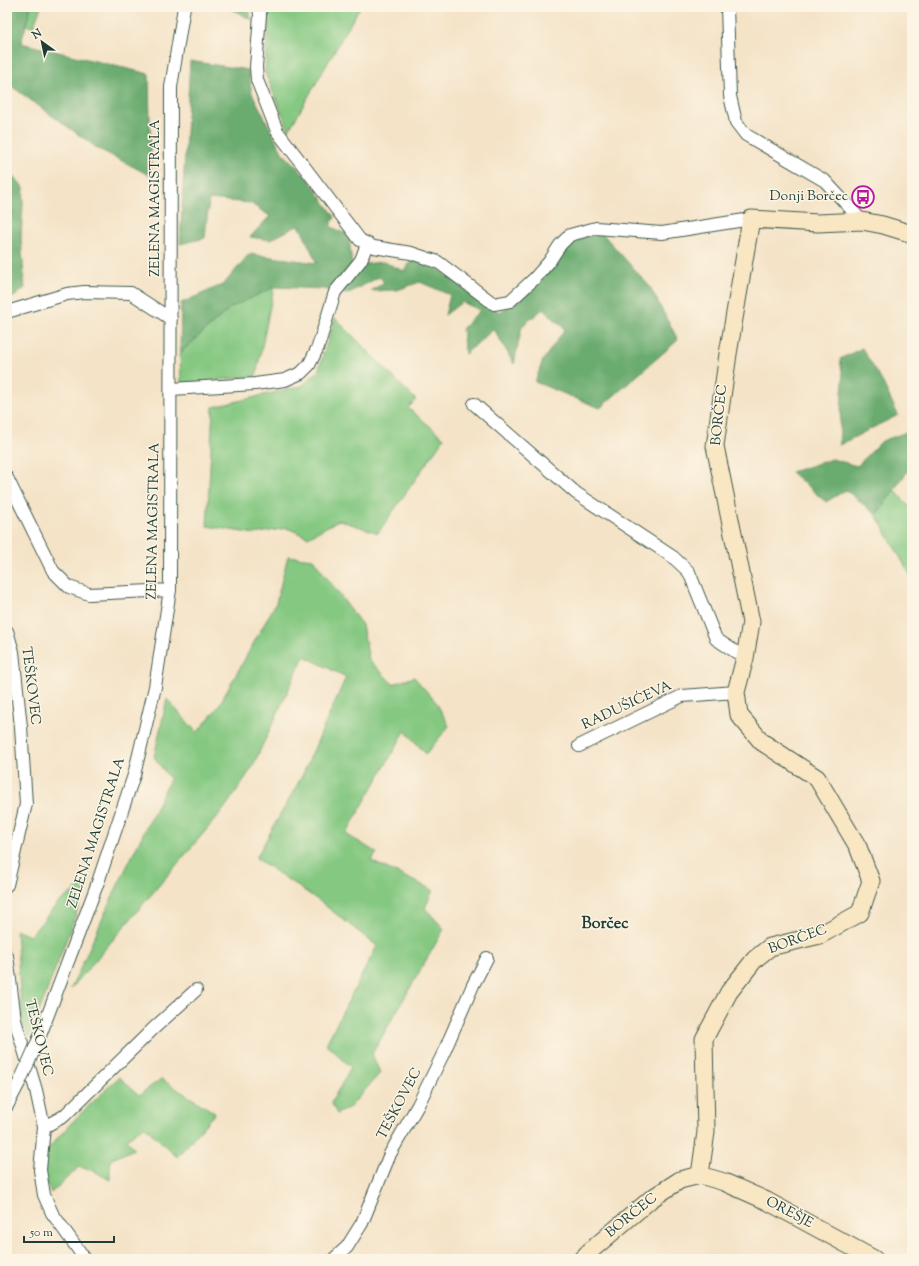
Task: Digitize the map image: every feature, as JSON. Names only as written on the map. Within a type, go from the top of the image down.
[{"type":"street","name":"ZELENA MAGISTRALA","points":[[7,1106],[38,1041],[98,882],[134,775],[155,687],[170,590],[171,87],[184,7]]},
{"type":"street","points":[[259,7],[260,15],[256,67],[257,80],[277,130],[360,240],[374,247],[412,253],[438,262],[494,304],[510,301],[534,279],[549,262],[560,245],[570,235],[596,228],[662,233],[751,219],[818,223],[862,221],[883,225],[912,234]]},
{"type":"street","points":[[727,7],[730,96],[736,122],[746,135],[825,181],[862,221]]},
{"type":"street","name":"BORČEC","points":[[582,1259],[652,1199],[680,1180],[700,1175],[706,1132],[704,1039],[730,992],[755,959],[770,947],[820,935],[860,913],[871,881],[858,847],[817,778],[762,742],[739,715],[736,692],[745,658],[751,622],[715,446],[728,354],[751,219]]},
{"type":"street","points":[[171,389],[255,384],[285,380],[301,373],[309,364],[318,347],[335,292],[361,260],[367,244]]},
{"type":"street","points":[[7,312],[67,294],[84,292],[131,294],[171,319]]},
{"type":"street","points":[[474,404],[576,493],[673,557],[689,572],[716,639],[745,658]]},
{"type":"street","points":[[7,478],[52,571],[69,587],[89,594],[170,590]]},
{"type":"street","name":"TEŠKOVEC","points":[[7,631],[13,652],[21,727],[26,804],[7,885]]},
{"type":"street","name":"RADUŠIĆEVA","points":[[579,746],[682,696],[736,692]]},
{"type":"street","name":"TEŠKOVEC","points":[[7,956],[15,1020],[36,1090],[44,1127],[40,1170],[44,1195],[52,1213],[85,1259]]},
{"type":"street","name":"TEŠKOVEC","points":[[334,1259],[347,1247],[362,1223],[390,1154],[418,1105],[487,958]]},
{"type":"street","points":[[44,1127],[64,1116],[153,1029],[196,990]]},
{"type":"street","name":"OREŠJE","points":[[700,1175],[724,1182],[767,1201],[874,1259]]},
{"type":"green space","points":[[7,7],[41,7],[33,27],[7,19]]},
{"type":"green space","points":[[7,7],[31,7],[21,43],[149,74],[151,176],[97,148],[7,83]]},
{"type":"green space","points":[[228,7],[249,7],[251,20]]},
{"type":"green space","points":[[269,7],[360,7],[289,130],[265,73]]},
{"type":"green space","points":[[190,61],[248,70],[252,93],[282,152],[309,180],[335,217],[330,226],[349,236],[352,265],[384,262],[404,271],[412,260],[437,268],[499,312],[552,266],[573,241],[601,232],[650,287],[678,340],[600,408],[535,382],[543,360],[565,329],[543,309],[522,326],[514,364],[494,329],[465,354],[462,329],[480,310],[462,302],[445,315],[450,295],[420,282],[397,290],[371,291],[384,282],[379,277],[347,294],[325,289],[274,287],[230,308],[180,353],[181,303],[224,284],[249,254],[317,263],[299,225],[270,240],[250,237],[270,216],[250,203],[209,199],[205,238],[180,244]]},
{"type":"green space","points":[[7,169],[24,188],[21,238],[25,288],[14,297],[7,297]]},
{"type":"green space","points":[[274,287],[256,376],[181,384],[180,353],[230,308]]},
{"type":"green space","points":[[335,318],[416,400],[408,408],[444,438],[378,533],[339,520],[308,537],[287,528],[254,534],[207,526],[213,407],[302,386],[318,371]]},
{"type":"green space","points":[[862,348],[883,383],[898,415],[839,445],[843,378],[840,359]]},
{"type":"green space","points":[[912,430],[912,465],[876,515],[846,490],[826,502],[791,472],[832,459],[857,466],[882,441]]},
{"type":"green space","points":[[894,489],[912,510],[912,578],[876,515]]},
{"type":"green space","points":[[288,556],[313,559],[362,625],[369,660],[393,684],[414,677],[436,702],[449,726],[426,754],[405,731],[346,834],[377,853],[371,861],[433,890],[425,908],[444,929],[372,1054],[380,1073],[350,1107],[337,1114],[331,1103],[351,1067],[326,1044],[377,946],[318,900],[256,858],[302,776],[346,677],[304,656],[252,768],[224,809],[71,989],[115,891],[170,779],[154,757],[167,699],[197,733],[218,707],[276,603]]},
{"type":"green space","points":[[89,880],[29,1038],[22,1021],[16,930],[30,936],[58,903]]},
{"type":"green space","points":[[119,1077],[139,1095],[161,1079],[215,1113],[177,1157],[144,1126],[127,1139],[134,1149],[110,1160],[110,1180],[94,1171],[79,1167],[51,1193],[44,1179],[42,1155],[75,1119]]},
{"type":"place","name":"Donji Borčec","points":[[863,197]]},
{"type":"district","name":"Borčec","points":[[605,924]]}]
